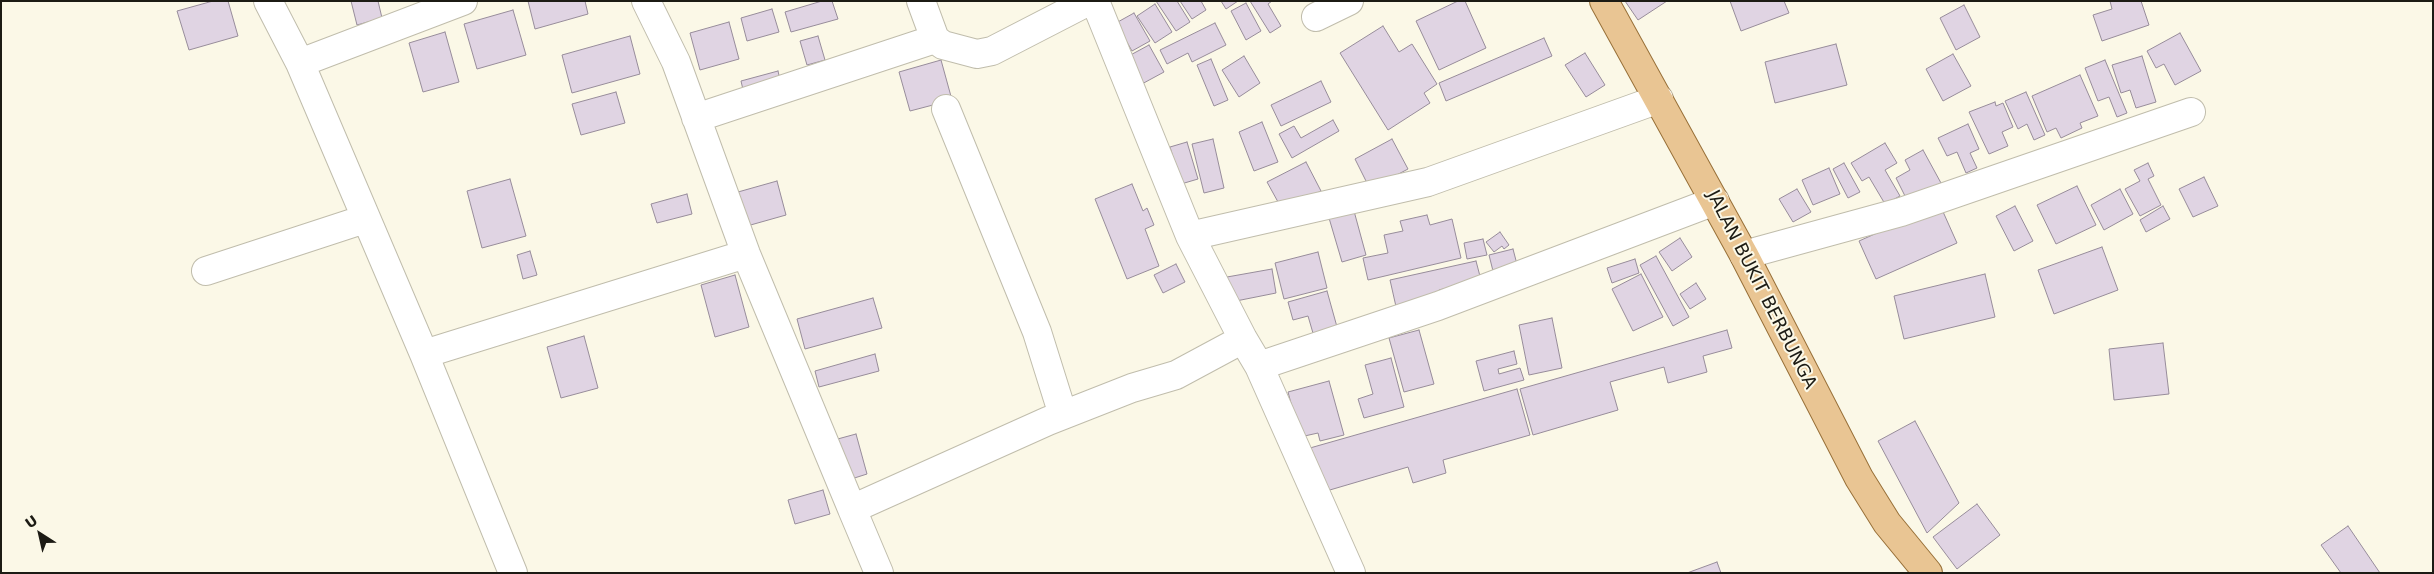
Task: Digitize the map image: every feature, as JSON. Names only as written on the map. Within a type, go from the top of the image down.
[{"type":"main road","name":"JALAN BUKIT BERBUNGA","points":[[1604,1],[1744,255],[1859,478],[1887,522],[1928,573]]},
{"type":"street","points":[[268,1],[300,63],[424,354],[513,573]]},
{"type":"street","points":[[300,63],[463,1]]},
{"type":"street","points":[[646,1],[676,62],[746,254],[879,573]]},
{"type":"street","points":[[921,1],[935,38],[942,45],[963,52],[977,54],[992,52],[1089,1]]},
{"type":"street","points":[[1095,1],[1190,236],[1242,339],[1259,366],[1351,573]]},
{"type":"street","points":[[1316,17],[1349,1]]},
{"type":"street","points":[[696,118],[935,38]]},
{"type":"street","points":[[1190,236],[1428,182],[1659,99]]},
{"type":"street","points":[[946,109],[1037,332],[1063,415]]},
{"type":"street","points":[[1744,255],[1901,212],[2191,112]]},
{"type":"street","points":[[1259,366],[1438,306],[1715,201]]},
{"type":"street","points":[[206,271],[365,219]]},
{"type":"street","points":[[424,354],[746,254]]},
{"type":"street","points":[[852,509],[1063,415],[1132,388],[1176,375],[1242,339]]},
{"type":"building","points":[[213,1],[228,1],[238,36],[189,50],[177,11]]},
{"type":"building","points":[[351,1],[378,1],[382,18],[357,25]]},
{"type":"building","points":[[528,1],[585,1],[588,14],[535,29]]},
{"type":"building","points":[[822,1],[832,1],[838,19],[791,32],[785,12]]},
{"type":"building","points":[[1156,1],[1177,1],[1190,22],[1176,31]]},
{"type":"building","points":[[1180,1],[1201,1],[1206,10],[1192,19]]},
{"type":"building","points":[[1221,1],[1238,1],[1226,9]]},
{"type":"building","points":[[1250,1],[1272,1],[1268,4],[1281,26],[1270,33]]},
{"type":"building","points":[[1458,1],[1465,1],[1486,48],[1439,70],[1416,21]]},
{"type":"building","points":[[1625,1],[1667,1],[1638,20]]},
{"type":"building","points":[[1730,1],[1784,1],[1789,13],[1741,31]]},
{"type":"building","points":[[2110,1],[2141,1],[2149,25],[2102,41],[2093,15],[2112,9]]},
{"type":"building","points":[[1246,3],[1261,31],[1246,40],[1231,11]]},
{"type":"building","points":[[1155,4],[1172,32],[1155,43],[1137,16]]},
{"type":"building","points":[[1964,5],[1980,37],[1956,50],[1940,18]]},
{"type":"building","points":[[772,9],[779,32],[747,41],[741,18]]},
{"type":"building","points":[[513,10],[526,55],[477,69],[464,24]]},
{"type":"building","points":[[1134,13],[1150,41],[1132,51],[1116,23]]},
{"type":"building","points":[[729,22],[739,59],[700,70],[690,33]]},
{"type":"building","points":[[1215,23],[1226,45],[1192,62],[1188,53],[1167,64],[1160,50]]},
{"type":"building","points":[[1383,26],[1399,52],[1412,44],[1437,84],[1424,93],[1430,103],[1388,130],[1340,53]]},
{"type":"building","points":[[445,32],[459,82],[423,92],[409,43]]},
{"type":"building","points":[[2180,33],[2201,71],[2175,85],[2164,64],[2156,68],[2147,51]]},
{"type":"building","points":[[630,36],[640,74],[572,93],[562,55]]},
{"type":"building","points":[[818,36],[825,60],[807,65],[800,41]]},
{"type":"building","points":[[1544,38],[1552,56],[1446,101],[1439,83]]},
{"type":"building","points":[[1836,44],[1847,85],[1775,103],[1765,62]]},
{"type":"building","points":[[1149,45],[1164,72],[1140,85],[1125,58]]},
{"type":"building","points":[[1585,53],[1605,85],[1586,97],[1565,65]]},
{"type":"building","points":[[1953,54],[1971,86],[1943,101],[1926,69]]},
{"type":"building","points":[[1244,56],[1260,83],[1239,97],[1222,70]]},
{"type":"building","points":[[2142,56],[2156,102],[2136,108],[2130,90],[2121,93],[2112,65]]},
{"type":"building","points":[[1211,59],[1228,100],[1214,106],[1197,65]]},
{"type":"building","points":[[941,60],[952,100],[910,111],[899,72]]},
{"type":"building","points":[[2105,60],[2127,113],[2117,117],[2109,97],[2098,101],[2085,68]]},
{"type":"building","points":[[778,71],[781,84],[744,94],[741,81]]},
{"type":"building","points":[[2080,75],[2098,116],[2080,123],[2082,128],[2061,138],[2056,128],[2047,132],[2032,96]]},
{"type":"building","points":[[1321,81],[1331,102],[1281,126],[1271,105]]},
{"type":"building","points":[[616,92],[625,123],[581,135],[572,104]]},
{"type":"building","points":[[2026,92],[2045,135],[2034,140],[2027,124],[2018,129],[2005,101]]},
{"type":"building","points":[[1995,102],[1996,106],[2003,103],[2013,127],[2002,132],[2008,146],[1989,154],[1969,112]]},
{"type":"building","points":[[1333,120],[1339,131],[1292,158],[1279,134],[1294,126],[1301,138]]},
{"type":"building","points":[[1262,122],[1278,162],[1254,171],[1239,132]]},
{"type":"building","points":[[1968,124],[1979,149],[1970,153],[1977,168],[1966,173],[1957,152],[1947,156],[1938,138]]},
{"type":"building","points":[[1213,139],[1224,188],[1204,193],[1192,144]]},
{"type":"building","points":[[1392,139],[1408,169],[1370,189],[1355,159]]},
{"type":"building","points":[[1187,142],[1198,179],[1181,184],[1170,147]]},
{"type":"building","points":[[1885,143],[1897,163],[1885,170],[1900,196],[1885,204],[1869,177],[1862,181],[1851,163]]},
{"type":"building","points":[[1923,150],[1941,183],[1907,200],[1896,178],[1910,170],[1905,160]]},
{"type":"building","points":[[1306,162],[1321,191],[1283,211],[1267,182]]},
{"type":"building","points":[[1844,163],[1860,192],[1848,198],[1833,169]]},
{"type":"building","points":[[2148,163],[2154,176],[2148,179],[2161,205],[2140,216],[2125,189],[2140,181],[2134,170]]},
{"type":"building","points":[[1829,168],[1840,194],[1813,205],[1802,180]]},
{"type":"building","points":[[2204,177],[2218,206],[2193,217],[2179,189]]},
{"type":"building","points":[[510,179],[526,236],[482,248],[467,191]]},
{"type":"building","points":[[777,181],[786,215],[747,226],[738,192]]},
{"type":"building","points":[[1132,184],[1143,211],[1147,208],[1154,225],[1145,229],[1159,266],[1127,279],[1095,199]]},
{"type":"building","points":[[2077,186],[2096,225],[2056,244],[2037,205]]},
{"type":"building","points":[[1797,189],[1811,212],[1793,222],[1779,199]]},
{"type":"building","points":[[2120,189],[2133,214],[2104,230],[2091,205]]},
{"type":"building","points":[[687,194],[692,214],[657,223],[651,204]]},
{"type":"building","points":[[1940,205],[1957,243],[1876,279],[1859,241]]},
{"type":"building","points":[[2015,206],[2033,241],[2014,251],[1996,216]]},
{"type":"building","points":[[2163,206],[2170,219],[2146,232],[2140,220]]},
{"type":"building","points":[[1354,211],[1366,255],[1342,262],[1329,218]]},
{"type":"building","points":[[1427,215],[1430,225],[1452,219],[1461,258],[1368,280],[1363,258],[1388,253],[1384,235],[1403,231],[1400,221]]},
{"type":"building","points":[[1500,232],[1509,245],[1504,249],[1502,246],[1494,252],[1486,242]]},
{"type":"building","points":[[1680,238],[1692,257],[1672,271],[1659,252]]},
{"type":"building","points":[[1483,239],[1487,255],[1467,259],[1464,243]]},
{"type":"building","points":[[2102,247],[2118,290],[2054,314],[2038,270]]},
{"type":"building","points":[[1513,249],[1519,272],[1495,279],[1489,255]]},
{"type":"building","points":[[530,251],[537,275],[523,279],[517,255]]},
{"type":"building","points":[[1318,252],[1327,288],[1284,299],[1275,263]]},
{"type":"building","points":[[1656,256],[1689,317],[1673,326],[1640,265]]},
{"type":"building","points":[[1635,259],[1639,273],[1612,283],[1607,268]]},
{"type":"building","points":[[1476,261],[1481,280],[1439,290],[1442,301],[1397,311],[1390,280]]},
{"type":"building","points":[[1176,264],[1185,282],[1163,293],[1154,275]]},
{"type":"building","points":[[1272,269],[1276,293],[1231,302],[1227,277]]},
{"type":"building","points":[[1641,274],[1663,317],[1633,331],[1612,289]]},
{"type":"building","points":[[1985,274],[1995,317],[1904,339],[1894,296]]},
{"type":"building","points":[[735,275],[749,327],[715,337],[701,285]]},
{"type":"building","points":[[1696,283],[1706,299],[1690,309],[1680,294]]},
{"type":"building","points":[[1327,291],[1339,334],[1315,340],[1308,316],[1293,320],[1288,302]]},
{"type":"building","points":[[873,298],[882,328],[805,349],[797,319]]},
{"type":"building","points":[[1552,318],[1562,368],[1529,375],[1519,325]]},
{"type":"building","points":[[1419,330],[1434,384],[1404,392],[1389,338]]},
{"type":"building","points":[[1727,330],[1732,348],[1703,356],[1707,372],[1668,383],[1664,367],[1610,382],[1618,410],[1533,435],[1520,389]]},
{"type":"building","points":[[584,336],[598,388],[561,398],[547,347]]},
{"type":"building","points":[[2163,343],[2169,394],[2114,400],[2109,349]]},
{"type":"building","points":[[1514,351],[1517,364],[1498,369],[1499,374],[1520,368],[1524,380],[1484,391],[1476,361]]},
{"type":"building","points":[[875,354],[879,371],[819,387],[815,371]]},
{"type":"building","points":[[1391,358],[1404,407],[1364,418],[1358,399],[1373,394],[1365,365]]},
{"type":"building","points":[[1329,381],[1344,435],[1320,441],[1318,433],[1300,437],[1288,392]]},
{"type":"building","points":[[1517,389],[1530,435],[1443,460],[1446,473],[1413,483],[1408,467],[1323,492],[1310,448]]},
{"type":"building","points":[[1915,421],[1959,503],[1927,533],[1878,441]]},
{"type":"building","points":[[856,434],[867,474],[845,481],[834,440]]},
{"type":"building","points":[[823,490],[830,514],[795,524],[788,500]]},
{"type":"building","points":[[1977,504],[2000,535],[1957,569],[1933,537]]},
{"type":"building","points":[[2348,526],[2380,573],[2341,573],[2321,545]]},
{"type":"building","points":[[1717,562],[1721,573],[1687,573]]}]
